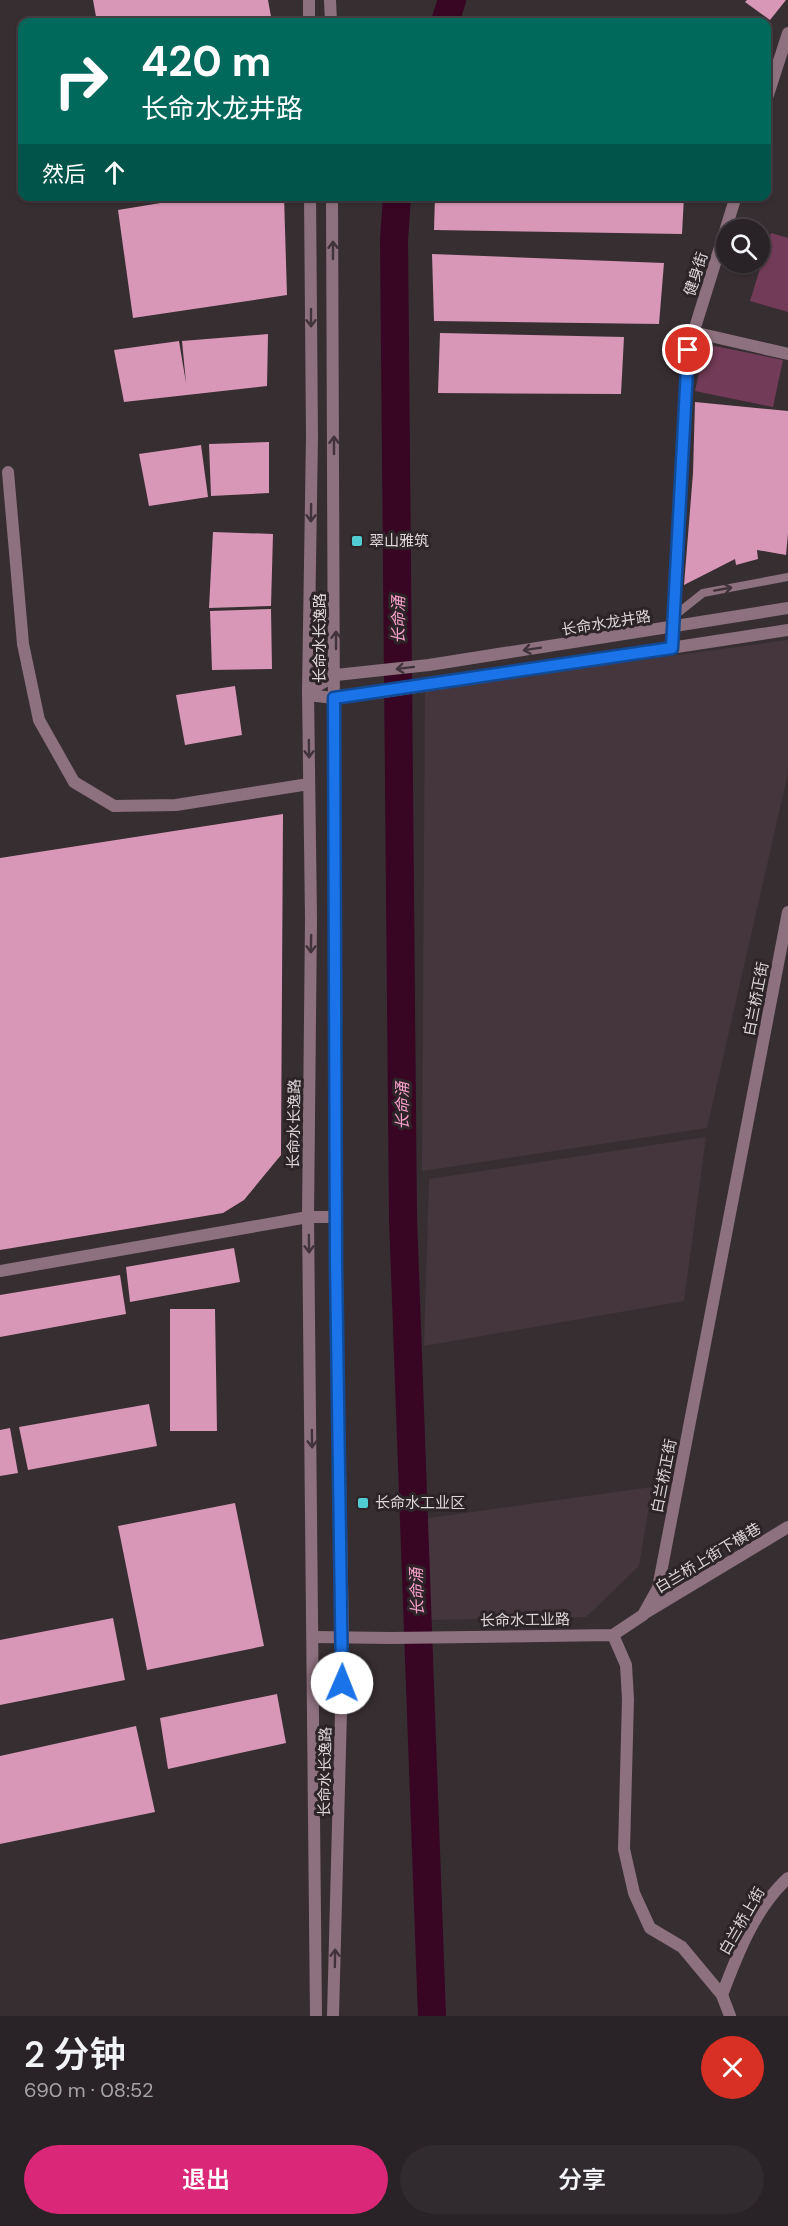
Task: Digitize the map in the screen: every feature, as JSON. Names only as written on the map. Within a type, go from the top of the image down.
[{"type":"street","points":[[309,0],[309,18]]},
{"type":"street","points":[[330,0],[331,18]]},
{"type":"street","points":[[771,86],[788,33]]},
{"type":"street","name":"长命水长逸路","points":[[310,201],[312,436],[308,693],[311,919],[308,1217],[316,2016]]},
{"type":"street","name":"长命水长逸路","points":[[333,201],[337,1217],[343,1635],[333,2016]]},
{"type":"street","name":"健身街","points":[[672,648],[688,350],[734,201]]},
{"type":"street","points":[[693,332],[788,354]]},
{"type":"street","points":[[8,472],[23,644],[39,720],[74,782],[114,806],[176,805],[309,784]]},
{"type":"street","name":"长命水龙井路","points":[[336,675],[429,665],[674,622],[788,608]]},
{"type":"street","points":[[308,693],[334,698],[384,692],[788,630]]},
{"type":"street","points":[[308,693],[336,675]]},
{"type":"street","name":"白兰桥正街","points":[[613,1635],[643,1615],[657,1588],[788,912]]},
{"type":"street","points":[[0,1271],[308,1217],[337,1217]]},
{"type":"street","name":"白兰桥上街下横巷","points":[[643,1615],[788,1527]]},
{"type":"street","points":[[314,1637],[343,1635]]},
{"type":"street","name":"长命水工业路","points":[[343,1635],[391,1638],[613,1635]]},
{"type":"street","points":[[613,1635],[626,1665],[628,1699],[624,1849],[634,1893],[650,1928],[682,1947],[722,1995],[730,2016]]},
{"type":"street","name":"白兰桥上街","points":[[722,1995],[739,1951],[750,1931],[761,1912],[788,1878]]},
{"type":"lane","points":[[674,622],[703,593],[788,577]]},
{"type":"shaded area","points":[[771,233],[788,238],[788,312],[750,301],[759,273],[770,273]]},
{"type":"shaded area","points":[[705,344],[783,360],[773,407],[695,391]]},
{"type":"shaded area","points":[[788,640],[788,773],[707,1128],[422,1171],[425,690]]},
{"type":"shaded area","points":[[706,1137],[684,1301],[424,1346],[429,1179]]},
{"type":"shaded area","points":[[652,1487],[639,1566],[586,1617],[427,1620],[422,1519]]},
{"type":"building","points":[[93,0],[268,0],[271,18],[96,18]]},
{"type":"building","points":[[747,0],[786,0],[771,19],[745,2]]},
{"type":"building","points":[[173,201],[284,201],[287,295],[133,318],[118,210]]},
{"type":"building","points":[[435,201],[684,201],[682,234],[434,230]]},
{"type":"building","points":[[432,254],[664,263],[659,324],[434,321]]},
{"type":"building","points":[[440,333],[624,337],[621,394],[438,393]]},
{"type":"building","points":[[268,334],[267,386],[124,402],[114,350],[179,341],[186,383],[182,341]]},
{"type":"building","points":[[695,402],[788,411],[788,534],[786,555],[757,550],[758,559],[736,565],[735,559],[684,585],[693,473]]},
{"type":"building","points":[[269,442],[269,493],[211,496],[209,444]]},
{"type":"building","points":[[201,445],[208,497],[149,506],[139,454]]},
{"type":"building","points":[[213,532],[273,534],[271,606],[209,608]]},
{"type":"building","points":[[271,609],[272,669],[212,670],[210,611]]},
{"type":"building","points":[[235,686],[242,735],[185,745],[176,695]]},
{"type":"building","points":[[283,814],[281,1155],[244,1200],[223,1213],[0,1250],[0,858]]},
{"type":"building","points":[[234,1248],[240,1282],[130,1302],[126,1267]]},
{"type":"building","points":[[120,1275],[126,1314],[0,1337],[0,1295]]},
{"type":"building","points":[[170,1309],[215,1309],[217,1431],[170,1431]]},
{"type":"building","points":[[149,1404],[157,1446],[28,1470],[19,1427]]},
{"type":"building","points":[[10,1428],[18,1473],[0,1476],[0,1430]]},
{"type":"building","points":[[235,1503],[264,1646],[147,1670],[118,1526]]},
{"type":"building","points":[[113,1618],[125,1680],[0,1705],[0,1640]]},
{"type":"building","points":[[277,1694],[286,1743],[168,1769],[160,1718]]},
{"type":"building","points":[[136,1726],[155,1812],[0,1844],[0,1756]]},
{"type":"waterway","name":"长命涌","points":[[446,18],[452,0]]},
{"type":"waterway","name":"长命涌","points":[[397,201],[394,240],[403,1218],[432,2016]]},
{"type":"place","name":"翠山雅筑","points":[[357,541]]},
{"type":"place","name":"长命水工业区","points":[[363,1503]]},
{"type":"route","points":[[342,1683],[336,1262],[334,698],[672,648],[688,350]]}]
